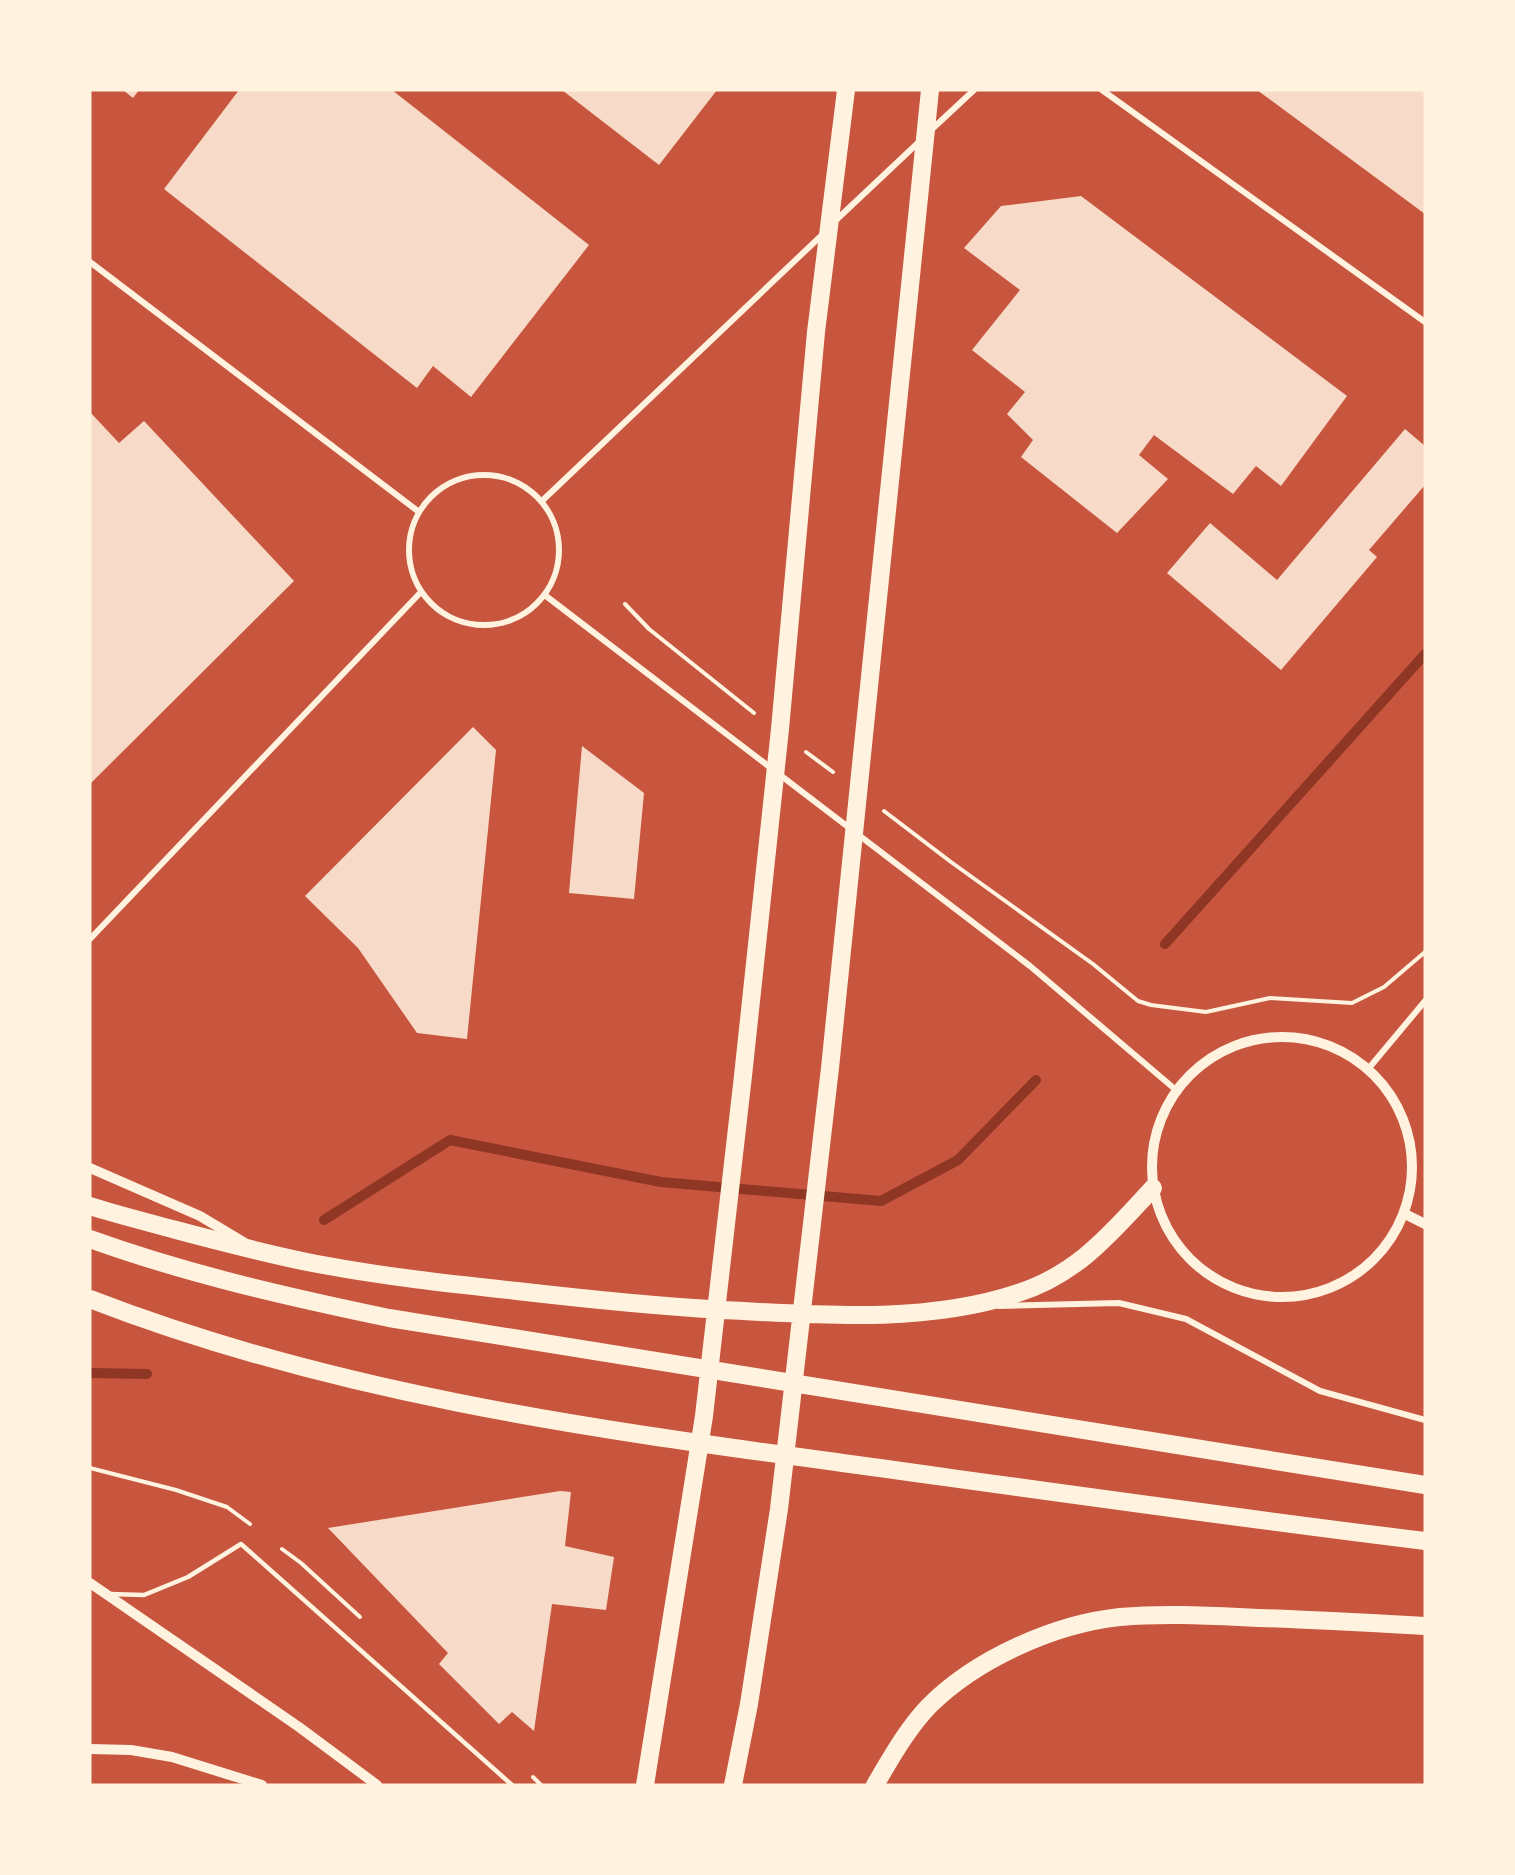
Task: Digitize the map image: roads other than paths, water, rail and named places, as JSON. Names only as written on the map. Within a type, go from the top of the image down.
[{"type":"highway","points":[[645,1785],[704,1416],[780,729],[816,332],[846,90]]},
{"type":"highway","points":[[733,1785],[749,1704],[780,1497],[832,1044],[930,90]]},
{"type":"highway","points":[[90,1206],[261,1252],[324,1265],[458,1284],[644,1305],[819,1315],[889,1314],[965,1307],[1019,1293],[1083,1260],[1111,1234],[1153,1188]]},
{"type":"highway","points":[[90,1239],[188,1270],[292,1298],[389,1318],[1425,1485]]},
{"type":"highway","points":[[90,1299],[203,1340],[260,1356],[399,1392],[528,1416],[634,1435],[1218,1516],[1425,1541]]},
{"type":"highway","points":[[875,1785],[900,1744],[929,1706],[987,1662],[1015,1646],[1054,1633],[1117,1617],[1169,1614],[1425,1626]]},
{"type":"street","points":[[543,500],[974,90]]},
{"type":"street","points":[[1102,90],[1425,322]]},
{"type":"street","points":[[90,262],[419,512]]},
{"type":"street","points":[[477,474],[513,479],[543,500],[561,547],[546,596],[519,619],[483,627],[448,617],[421,592],[411,566],[410,538],[419,512],[444,486],[477,474]]},
{"type":"street","points":[[90,939],[421,592]]},
{"type":"street","points":[[546,596],[1039,973],[1176,1090]]},
{"type":"street","points":[[1370,1068],[1425,1001]]},
{"type":"street","points":[[1290,1035],[1332,1045],[1370,1068],[1401,1110],[1413,1162],[1405,1214],[1387,1248],[1359,1274],[1325,1291],[1288,1299],[1250,1295],[1215,1280],[1185,1256],[1164,1224],[1153,1188],[1151,1153],[1160,1120],[1176,1090],[1207,1059],[1246,1040],[1290,1035]]},
{"type":"street","points":[[90,1168],[200,1216],[261,1252]]},
{"type":"street","points":[[1405,1214],[1425,1224]]},
{"type":"street","points":[[965,1307],[1119,1304],[1186,1319],[1320,1391],[1425,1420]]},
{"type":"street","points":[[90,1583],[299,1727],[376,1785]]},
{"type":"street","points":[[90,1749],[131,1750],[172,1757],[262,1785]]},
{"type":"lane","points":[[105,1594],[144,1594],[188,1577],[241,1544],[512,1785]]},
{"type":"waterway","points":[[1165,944],[1425,654]]},
{"type":"waterway","points":[[324,1220],[450,1140],[661,1182],[881,1201],[958,1160],[1036,1080]]},
{"type":"waterway","points":[[90,1373],[147,1374]]}]
